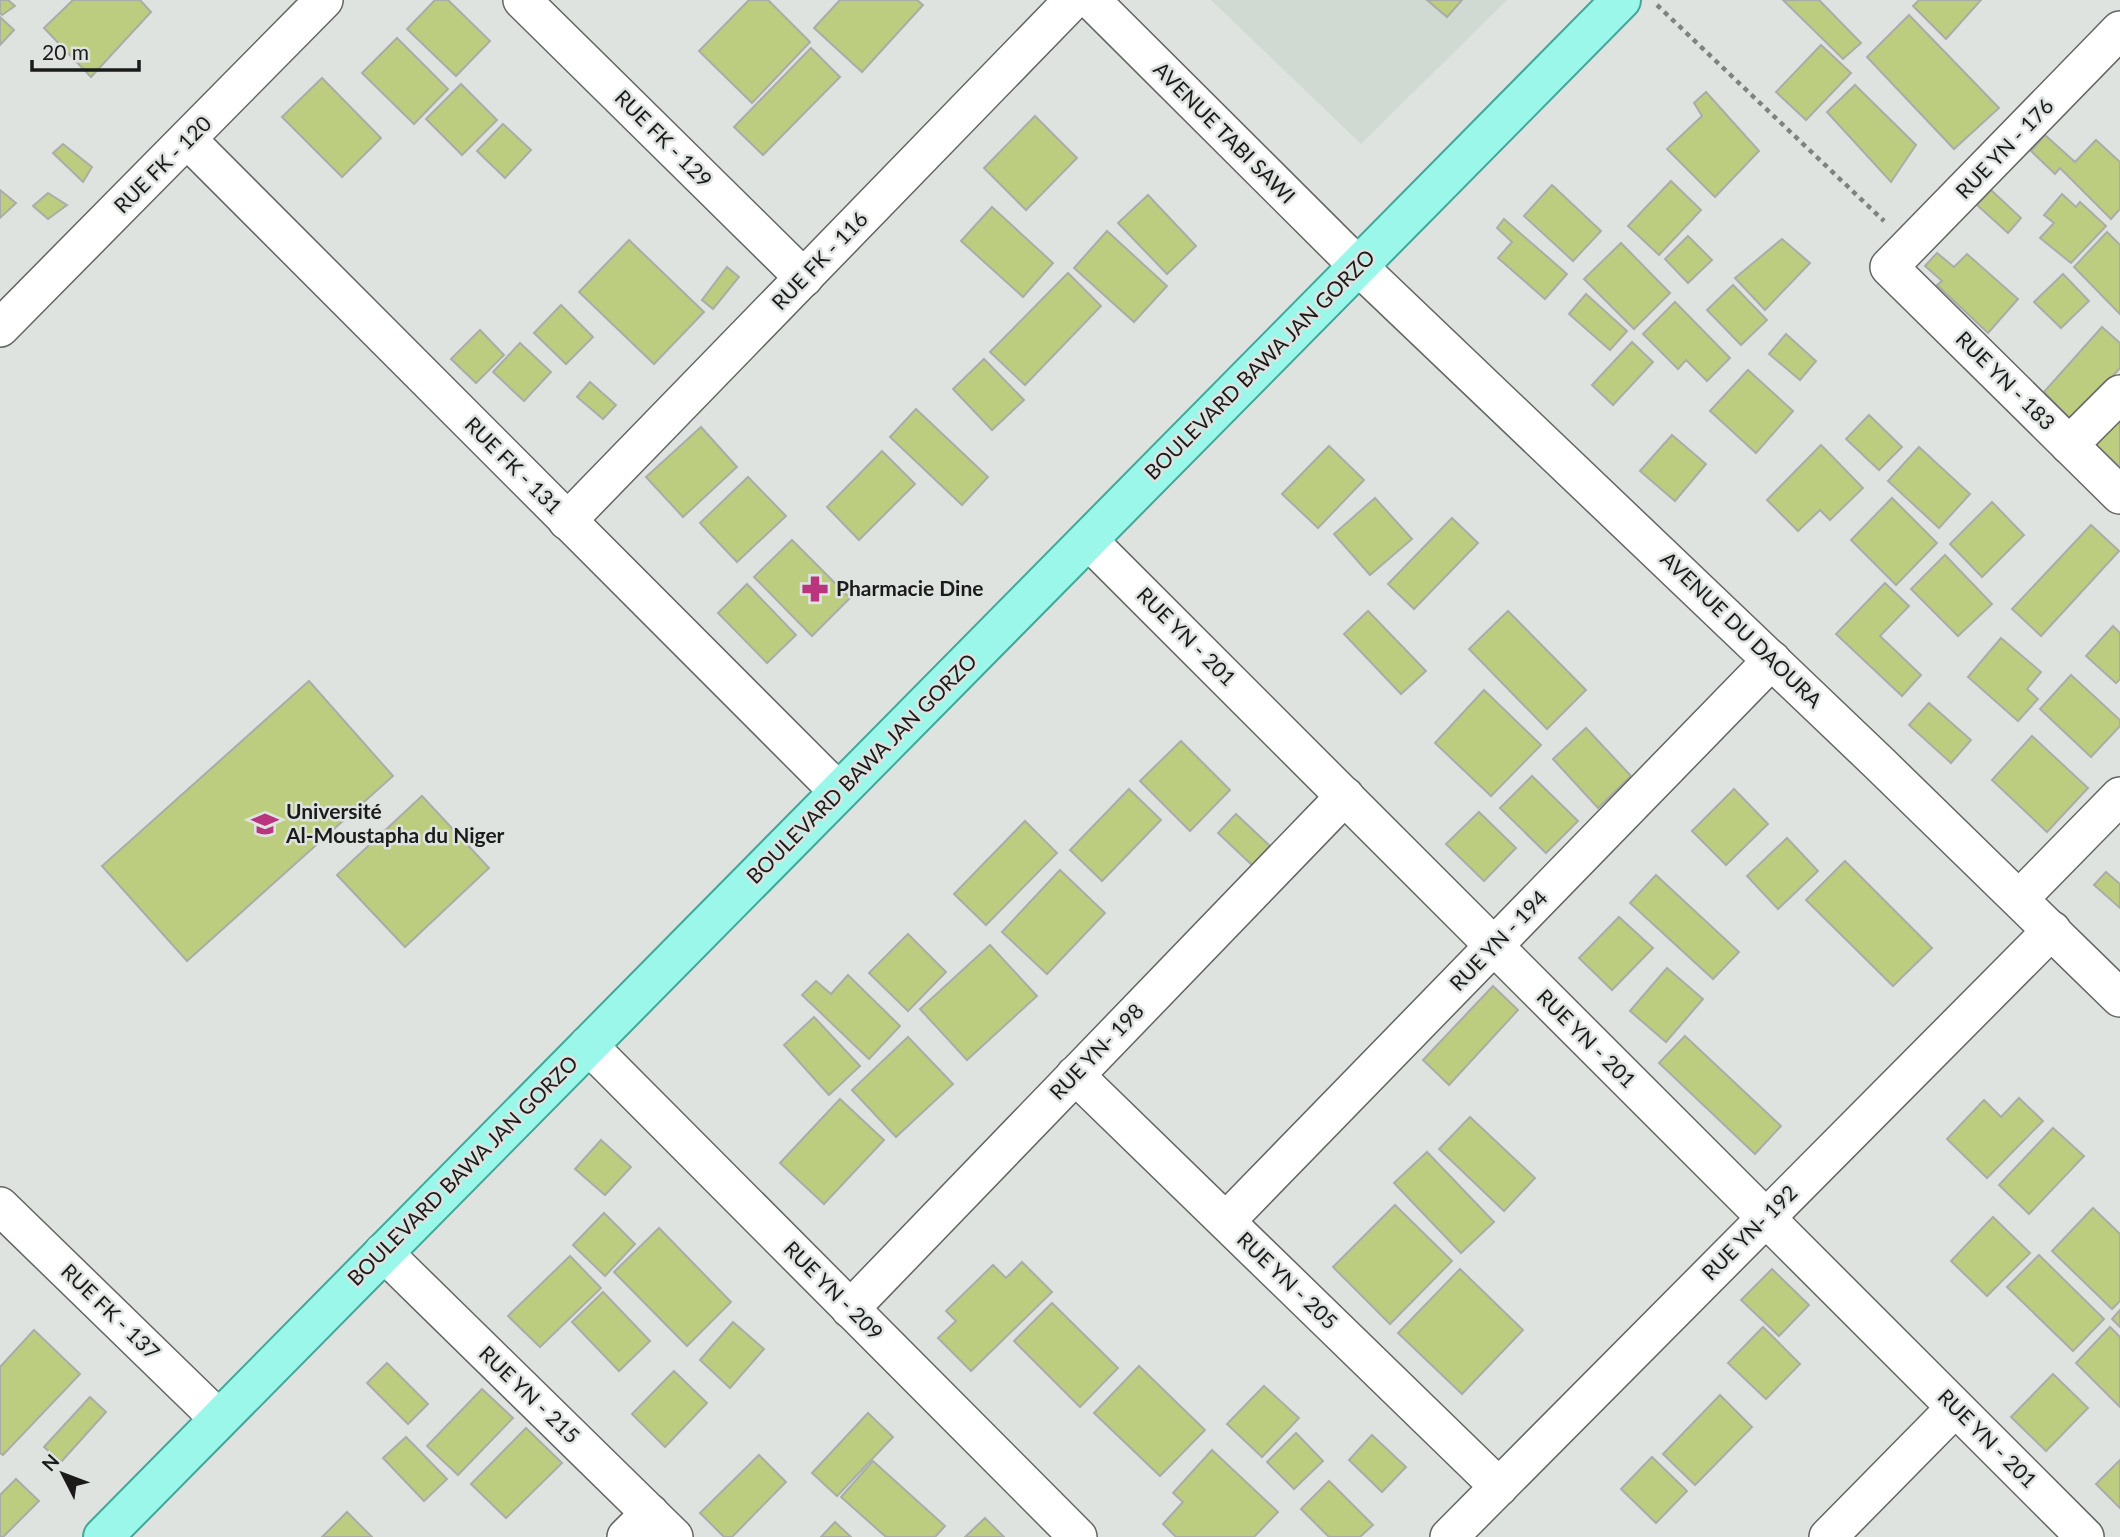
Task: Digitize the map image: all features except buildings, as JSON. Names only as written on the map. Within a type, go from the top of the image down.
[{"type":"main road","name":"BOULEVARD BAWA JAN GORZO","points":[[103,1537],[1621,0]]},
{"type":"street","name":"RUE FK - 120","points":[[0,328],[324,0]]},
{"type":"street","name":"RUE FK - 129","points":[[522,0],[804,278]]},
{"type":"street","name":"RUE FK - 116","points":[[567,521],[1073,0]]},
{"type":"street","name":"AVENUE TABI SAWI","points":[[1091,0],[1358,266]]},
{"type":"street","name":"RUE YN - 176","points":[[1899,256],[2120,30]]},
{"type":"street","name":"RUE FK - 131","points":[[188,139],[839,792]]},
{"type":"street","name":"RUE YN - 183","points":[[1899,256],[2069,445],[2120,495]]},
{"type":"street","name":"AVENUE DU DAOURA","points":[[1358,266],[2020,898],[2120,998]]},
{"type":"street","points":[[2069,445],[2120,394]]},
{"type":"street","name":"RUE YN - 201","points":[[1088,540],[2085,1537]]},
{"type":"street","name":"RUE YN - 194","points":[[1226,1221],[1772,660]]},
{"type":"street","name":"RUE YN- 198","points":[[850,1308],[1345,796]]},
{"type":"street","points":[[2020,898],[2120,796]]},
{"type":"street","name":"RUE YN- 192","points":[[1449,1537],[2052,930]]},
{"type":"street","name":"RUE YN - 209","points":[[589,1045],[1078,1537]]},
{"type":"street","name":"RUE YN - 205","points":[[1075,1075],[1499,1487]]},
{"type":"street","name":"RUE FK - 137","points":[[0,1206],[219,1419]]},
{"type":"street","name":"RUE YN - 215","points":[[383,1252],[650,1529]]},
{"type":"street","points":[[1828,1537],[1955,1408]]},
{"type":"path","points":[[1652,0],[1899,256]]},
{"type":"shaded area","points":[[1211,0],[1507,0],[1361,144]]},
{"type":"place","name":"Pharmacie Dine","points":[[815,589]]},
{"type":"place","name":"Université Al-Moustapha du Niger","points":[[265,824]]}]
